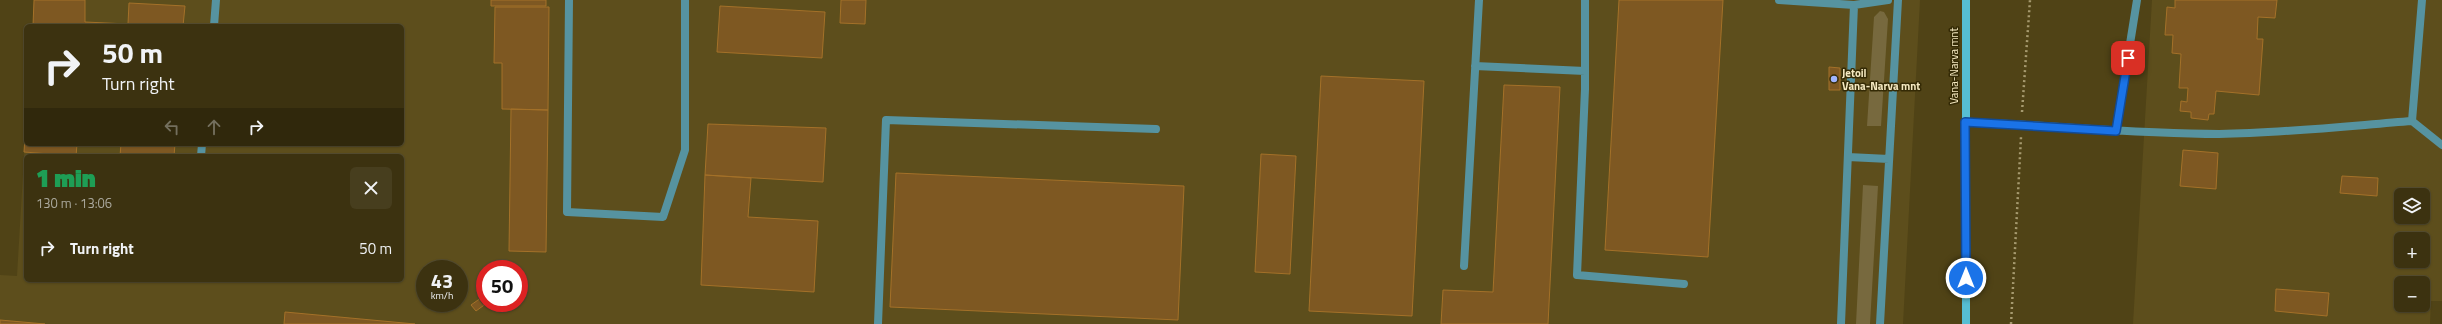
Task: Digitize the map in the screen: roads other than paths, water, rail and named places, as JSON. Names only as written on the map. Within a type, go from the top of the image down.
[{"type":"main road","name":"Vana-Narva mnt","points":[[1966,0],[1966,324]]},
{"type":"lane","points":[[214,24],[216,0]]},
{"type":"lane","points":[[569,0],[567,212],[663,217],[685,150],[685,0]]},
{"type":"lane","points":[[1464,266],[1479,0]]},
{"type":"lane","points":[[1585,0],[1585,71],[1577,275],[1684,284]]},
{"type":"lane","points":[[1779,0],[1854,5],[1888,0]]},
{"type":"lane","points":[[1880,324],[1898,0]]},
{"type":"lane","points":[[2116,131],[2138,0]]},
{"type":"lane","points":[[2412,122],[2422,0]]},
{"type":"lane","points":[[1841,324],[1854,5]]},
{"type":"lane","points":[[1475,66],[1585,71]]},
{"type":"lane","points":[[878,324],[886,120],[1156,129]]},
{"type":"lane","points":[[1965,122],[2021,124],[2116,131],[2220,134],[2412,122],[2442,144]]},
{"type":"lane","points":[[1848,157],[1889,159]]},
{"type":"place","name":"Jetoil Vana-Narva mnt","points":[[1834,79]]}]
